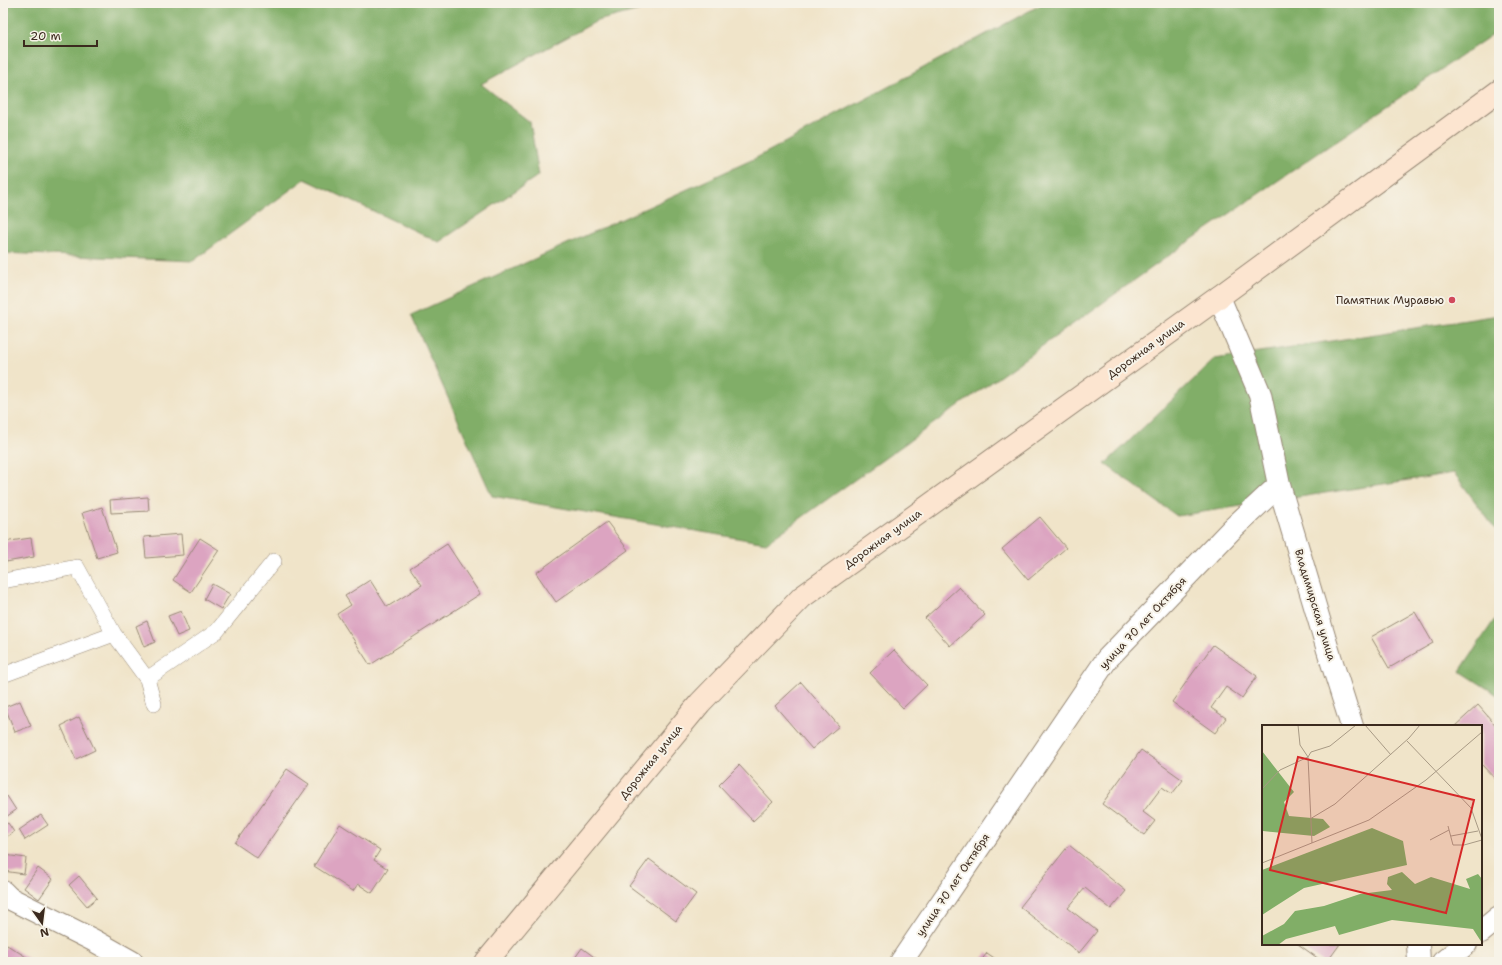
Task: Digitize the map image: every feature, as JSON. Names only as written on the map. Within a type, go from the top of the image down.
[{"type":"main road","name":"Дорожная улица","points":[[486,962],[700,703],[802,597],[1219,297],[1499,91]]},
{"type":"street","points":[[1219,297],[1260,394],[1279,485]]},
{"type":"street","name":"Владимирская улица","points":[[1279,485],[1352,725]]},
{"type":"street","name":"улица 70 лет Октября","points":[[900,962],[1107,659],[1231,530],[1279,485]]},
{"type":"street","points":[[3,892],[9,898],[93,940],[132,962]]},
{"type":"street","points":[[1482,931],[1499,917]]},
{"type":"street","points":[[1418,945],[1419,962]]},
{"type":"street","points":[[1443,962],[1465,945]]},
{"type":"lane","points":[[147,679],[217,631],[274,561]]},
{"type":"lane","points":[[3,580],[76,567],[114,634],[147,679],[154,704]]},
{"type":"lane","points":[[3,675],[114,634]]},
{"type":"green space","points":[[3,3],[667,3],[597,21],[481,84],[530,122],[539,175],[439,242],[305,179],[193,261],[3,253]]},
{"type":"green space","points":[[1044,3],[1499,3],[1499,30],[1188,242],[766,543],[492,496],[411,315],[756,158]]},
{"type":"green space","points":[[1499,315],[1499,534],[1454,473],[1177,516],[1105,464],[1215,359]]},
{"type":"green space","points":[[1499,613],[1499,696],[1460,671]]},
{"type":"building","points":[[148,497],[149,511],[111,513],[110,500]]},
{"type":"building","points":[[102,507],[117,552],[97,558],[82,513]]},
{"type":"building","points":[[1040,517],[1066,548],[1028,580],[1002,549]]},
{"type":"building","points":[[607,522],[628,550],[556,602],[536,573]]},
{"type":"building","points":[[181,534],[183,555],[146,558],[144,537]]},
{"type":"building","points":[[31,538],[34,557],[6,562],[3,542]]},
{"type":"building","points":[[200,538],[219,550],[191,592],[173,580]]},
{"type":"building","points":[[447,544],[480,594],[370,665],[337,614],[351,605],[345,596],[370,580],[387,607],[422,585],[410,568]]},
{"type":"building","points":[[212,584],[230,594],[221,609],[204,599]]},
{"type":"building","points":[[959,587],[985,615],[950,646],[925,618]]},
{"type":"building","points":[[181,611],[189,631],[177,636],[168,616]]},
{"type":"building","points":[[1415,612],[1433,643],[1389,668],[1371,637]]},
{"type":"building","points":[[147,621],[155,642],[144,647],[136,626]]},
{"type":"building","points":[[1213,645],[1257,676],[1242,698],[1226,687],[1211,708],[1226,718],[1215,733],[1172,702]]},
{"type":"building","points":[[894,650],[927,685],[903,708],[870,673]]},
{"type":"building","points":[[801,682],[839,726],[812,749],[775,706]]},
{"type":"building","points":[[20,701],[31,726],[15,732],[5,707]]},
{"type":"building","points":[[1478,705],[1499,729],[1499,783],[1482,765],[1482,725],[1456,725]]},
{"type":"building","points":[[79,717],[95,750],[76,759],[61,726]]},
{"type":"building","points":[[1141,750],[1183,780],[1172,794],[1162,787],[1143,812],[1155,821],[1144,835],[1102,804]]},
{"type":"building","points":[[739,765],[773,802],[753,821],[719,785]]},
{"type":"building","points":[[287,769],[309,784],[257,858],[235,843]]},
{"type":"building","points":[[7,796],[16,810],[3,819],[3,799]]},
{"type":"building","points":[[41,815],[48,825],[25,840],[19,830]]},
{"type":"building","points":[[8,823],[14,832],[3,839],[3,826]]},
{"type":"building","points":[[340,824],[380,850],[374,860],[388,869],[372,893],[358,884],[353,891],[314,866]]},
{"type":"building","points":[[1069,845],[1126,891],[1111,909],[1085,888],[1068,908],[1097,931],[1079,953],[1020,907]]},
{"type":"building","points":[[5,855],[26,858],[24,874],[3,871]]},
{"type":"building","points":[[649,859],[696,894],[676,921],[629,886]]},
{"type":"building","points":[[38,868],[53,879],[39,899],[24,888]]},
{"type":"building","points":[[79,876],[97,898],[87,906],[69,885]]},
{"type":"building","points":[[7,945],[28,958],[26,962],[3,962],[3,951]]},
{"type":"building","points":[[1299,945],[1339,945],[1327,962],[1323,962]]},
{"type":"building","points":[[582,948],[601,962],[572,962]]},
{"type":"building","points":[[987,953],[1000,962],[980,962]]},
{"type":"place","name":"Памятник Муравью","points":[[1452,300]]}]
